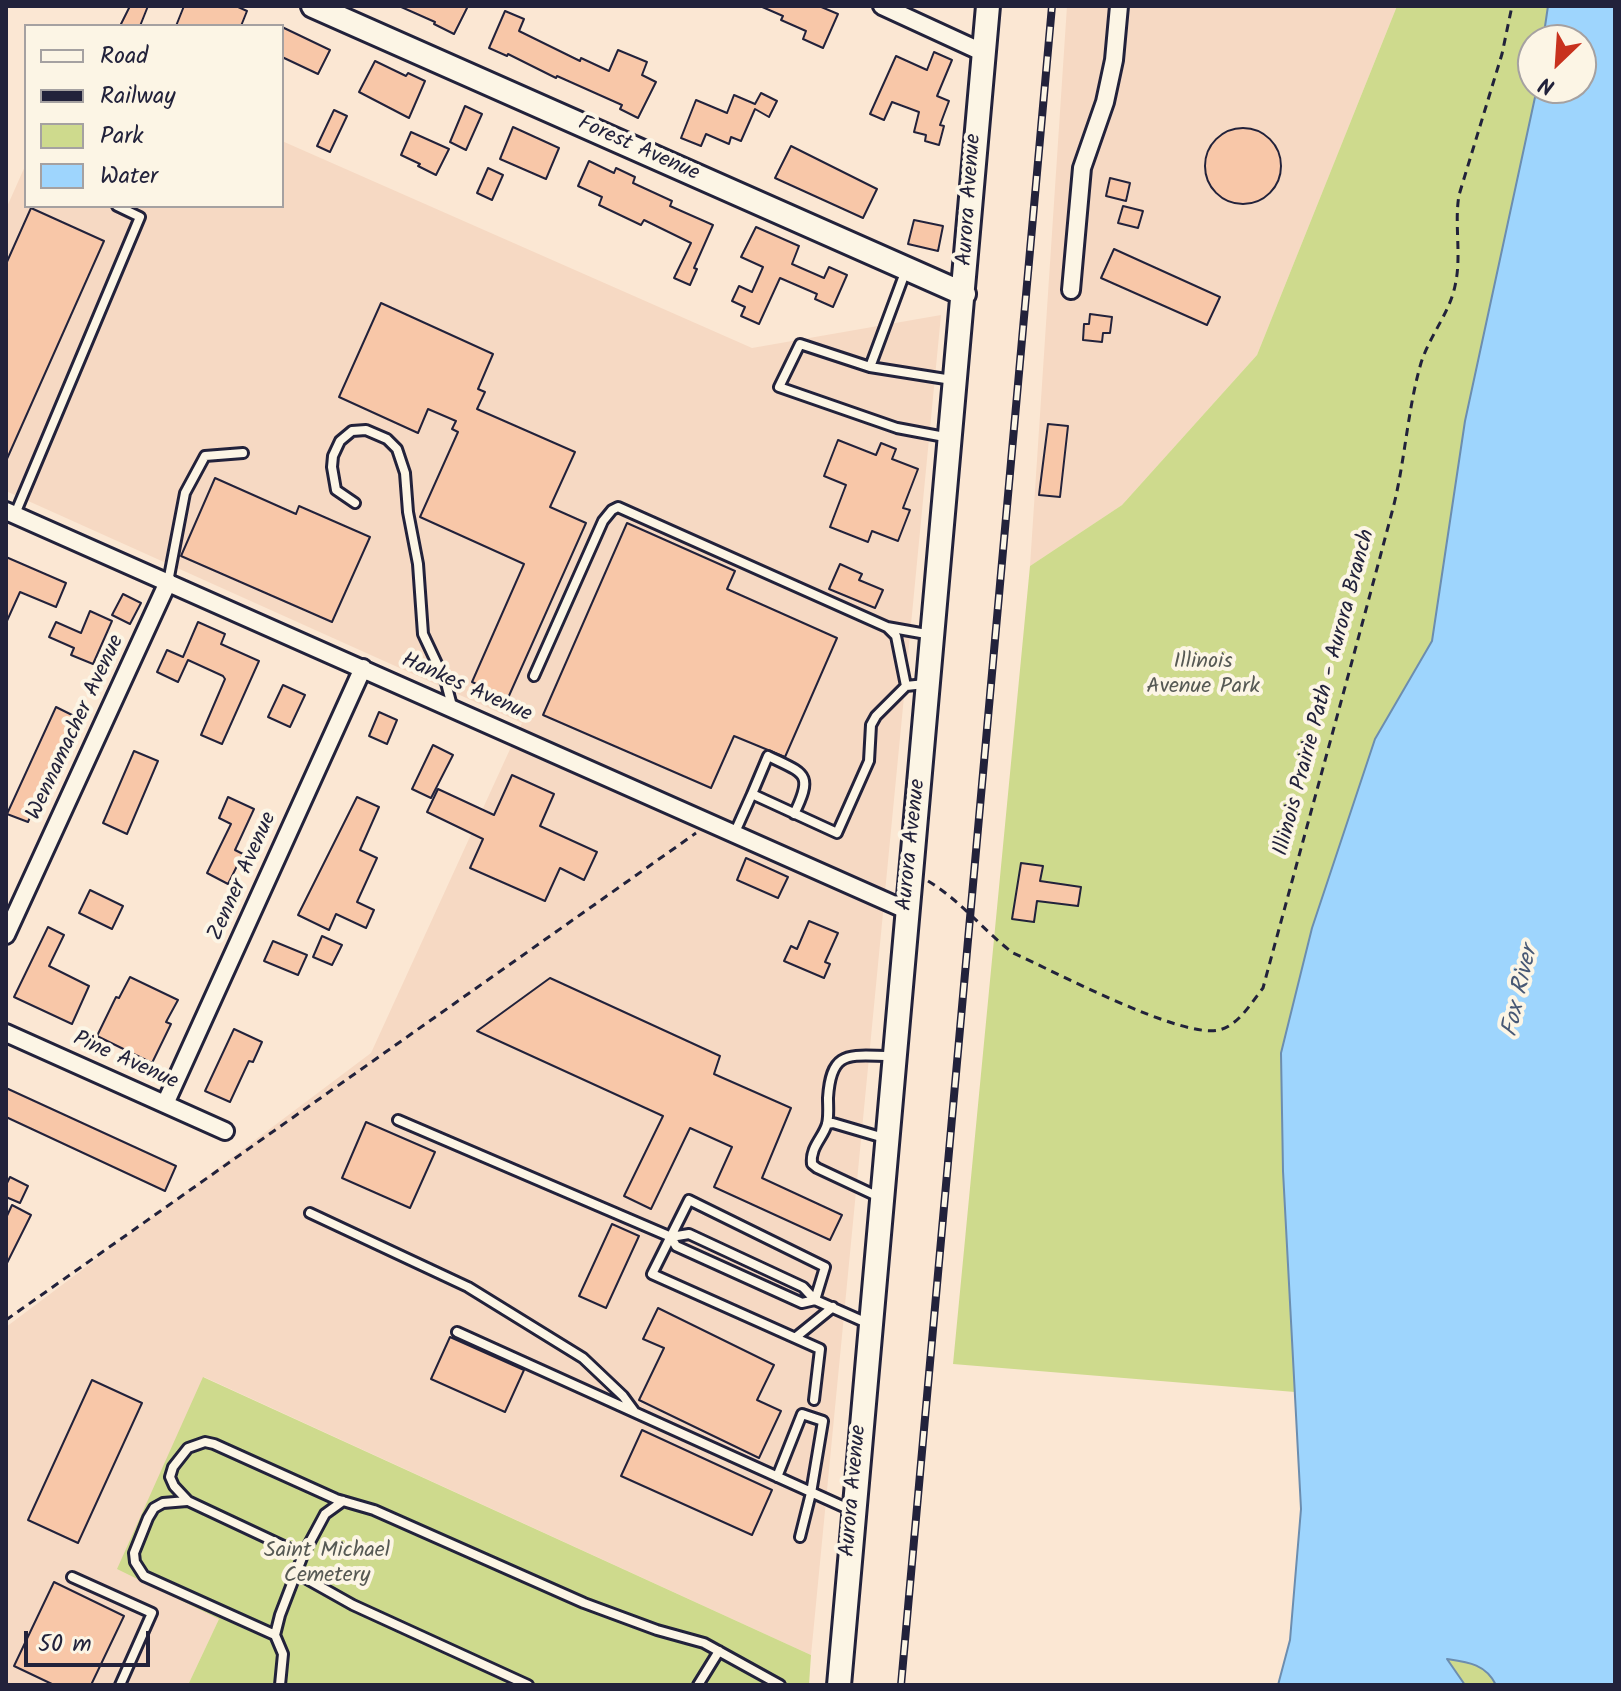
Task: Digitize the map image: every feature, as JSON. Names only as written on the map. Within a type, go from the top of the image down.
[{"type":"main road","name":"Forest Avenue","points":[[313,6],[964,294]]},
{"type":"main road","name":"Aurora Avenue","points":[[839,1685],[988,6]]},
{"type":"street","points":[[882,6],[982,52]]},
{"type":"street","points":[[1071,290],[1082,168],[1108,88],[1119,6]]},
{"type":"street","name":"Hankes Avenue","points":[[10,513],[906,910]]},
{"type":"street","name":"Wennamacher Avenue","points":[[6,935],[168,582]]},
{"type":"street","name":"Zenner Avenue","points":[[165,1104],[363,668]]},
{"type":"street","name":"Pine Avenue","points":[[6,1033],[225,1131]]},
{"type":"lane","points":[[10,513],[140,217],[121,208]]},
{"type":"lane","points":[[870,367],[906,269]]},
{"type":"lane","points":[[950,438],[897,428],[779,387],[800,344],[870,367],[956,381]]},
{"type":"lane","points":[[355,503],[336,490],[333,456],[340,441],[352,431],[366,430],[387,439],[397,449],[405,473],[408,512],[418,564],[423,634],[446,683],[452,707]]},
{"type":"lane","points":[[168,582],[185,493],[205,456],[243,453]]},
{"type":"lane","points":[[534,676],[603,521],[618,507],[887,627],[933,635]]},
{"type":"lane","points":[[887,627],[896,636],[906,686]]},
{"type":"lane","points":[[752,794],[837,833],[869,761],[871,725],[876,716],[906,686],[929,684]]},
{"type":"lane","points":[[735,832],[768,756],[799,771],[805,779],[805,792],[794,814]]},
{"type":"lane","points":[[882,1199],[812,1164],[811,1155],[827,1124],[829,1075],[834,1067],[844,1058],[894,1056]]},
{"type":"lane","points":[[398,1120],[671,1237],[689,1234],[803,1287],[815,1300],[871,1324]]},
{"type":"lane","points":[[827,1124],[833,1123],[887,1139]]},
{"type":"lane","points":[[814,1400],[820,1349],[652,1274],[689,1200],[825,1267],[815,1300]]},
{"type":"lane","points":[[310,1213],[468,1287],[583,1358],[623,1396],[634,1412]]},
{"type":"lane","points":[[671,1237],[676,1246],[802,1303],[815,1300]]},
{"type":"lane","points":[[796,1337],[833,1307]]},
{"type":"lane","points":[[457,1332],[854,1511]]},
{"type":"lane","points":[[777,1477],[802,1414],[823,1421],[800,1537]]},
{"type":"lane","points":[[303,1555],[188,1501],[170,1477],[173,1467],[188,1448],[205,1442],[226,1448],[615,1616],[704,1643],[780,1685]]},
{"type":"lane","points":[[188,1501],[163,1503],[154,1508],[134,1553],[139,1569],[144,1576],[275,1635]]},
{"type":"lane","points":[[280,1685],[283,1654],[275,1635],[280,1615],[303,1555],[325,1514],[343,1501]]},
{"type":"lane","points":[[296,1573],[353,1605],[528,1685]]},
{"type":"lane","points":[[72,1577],[152,1613],[120,1685]]},
{"type":"lane","points":[[698,1685],[719,1651]]},
{"type":"path","name":"Illinois Prairie Path - Aurora Branch","points":[[910,874],[945,891],[994,939],[1013,953],[1170,1024],[1200,1031],[1221,1030],[1242,1015],[1263,988],[1393,508],[1421,365],[1429,341],[1446,315],[1455,285],[1459,195],[1502,54],[1512,6]]},
{"type":"path","points":[[6,1320],[712,822]]},
{"type":"shaded area","points":[[1067,6],[1397,6],[1257,355],[1122,505],[1030,566]]},
{"type":"shaded area","points":[[284,142],[752,348],[941,315],[811,1655],[204,1377],[219,1619],[188,1685],[6,1685],[6,1327],[371,1053],[522,723],[6,491],[6,209],[24,168],[24,208],[284,208]]},
{"type":"green space","name":"Illinois Avenue Park","points":[[1397,6],[1548,6],[1545,24],[1517,24],[1517,104],[1535,106],[1465,421],[1432,641],[1375,739],[1312,928],[1281,1053],[1283,1171],[1295,1392],[953,1364],[1030,566],[1122,505],[1257,355]]},
{"type":"green space","name":"Saint Michael Cemetery","points":[[203,1377],[811,1655],[809,1685],[188,1685],[219,1619],[117,1569]]},
{"type":"green space","points":[[1445,1658],[1481,1668],[1496,1685],[1465,1685]]},
{"type":"water","name":"Fox River","points":[[1548,6],[1615,6],[1615,1685],[1496,1685],[1482,1668],[1447,1659],[1465,1685],[1278,1685],[1290,1640],[1301,1509],[1283,1171],[1281,1053],[1312,928],[1375,739],[1432,641],[1465,421],[1534,104],[1597,104],[1597,24],[1545,24]]},
{"type":"building","points":[[130,6],[148,6],[141,24],[121,24]]},
{"type":"building","points":[[184,6],[236,6],[247,11],[242,24],[177,24]]},
{"type":"building","points":[[399,6],[468,6],[454,34]]},
{"type":"building","points":[[760,6],[819,6],[838,14],[823,48],[803,39],[806,31]]},
{"type":"building","points":[[505,11],[524,19],[519,31],[580,61],[581,58],[609,71],[618,50],[647,62],[642,75],[656,82],[638,118],[620,109],[622,105],[489,48]]},
{"type":"building","points":[[284,28],[330,50],[318,74],[284,58]]},
{"type":"building","points":[[934,52],[952,60],[937,96],[949,101],[940,125],[944,126],[939,145],[925,141],[926,135],[914,132],[919,112],[892,102],[884,120],[870,114],[896,56],[927,70]]},
{"type":"building","points":[[375,61],[406,76],[408,73],[425,81],[409,118],[359,92]]},
{"type":"building","points":[[761,93],[777,101],[769,117],[755,109],[741,141],[731,137],[729,144],[706,134],[701,146],[681,138],[696,100],[727,113],[734,95],[755,104]]},
{"type":"building","points":[[465,106],[482,114],[466,150],[450,142]]},
{"type":"building","points":[[334,110],[347,116],[330,152],[317,146]]},
{"type":"building","points":[[513,127],[559,148],[546,179],[500,159]]},
{"type":"building","points":[[1243,128],[1258,131],[1270,139],[1278,151],[1281,166],[1278,181],[1270,193],[1258,201],[1243,204],[1228,201],[1216,193],[1208,181],[1205,166],[1208,151],[1216,139],[1228,131]]},
{"type":"building","points":[[411,132],[449,149],[436,175],[401,155]]},
{"type":"building","points":[[791,146],[877,189],[863,218],[775,178]]},
{"type":"building","points":[[589,161],[614,173],[616,168],[635,177],[633,183],[672,201],[670,206],[713,225],[690,285],[674,278],[691,243],[644,220],[641,225],[599,205],[602,197],[578,186]]},
{"type":"building","points":[[488,168],[503,175],[492,200],[477,193]]},
{"type":"building","points":[[1110,178],[1130,183],[1126,201],[1106,196]]},
{"type":"building","points":[[1123,206],[1143,211],[1138,228],[1118,223]]},
{"type":"building","points":[[31,208],[104,241],[6,461],[6,264]]},
{"type":"building","points":[[914,220],[943,226],[938,251],[908,244]]},
{"type":"building","points":[[756,227],[799,246],[792,264],[824,278],[829,267],[847,275],[833,307],[815,299],[817,294],[780,278],[759,324],[741,316],[745,307],[732,301],[739,286],[752,292],[763,267],[741,257]]},
{"type":"building","points":[[1114,249],[1220,297],[1207,325],[1101,278]]},
{"type":"building","points":[[381,303],[493,354],[478,389],[485,392],[477,409],[575,452],[550,507],[586,523],[508,698],[472,682],[524,564],[420,517],[458,432],[452,429],[456,421],[428,409],[418,433],[339,397]]},
{"type":"building","points":[[1090,314],[1112,317],[1110,333],[1103,333],[1102,342],[1083,340],[1084,324],[1089,324]]},
{"type":"building","points":[[1048,424],[1068,426],[1060,497],[1039,495]]},
{"type":"building","points":[[838,440],[876,455],[881,443],[896,449],[892,459],[918,469],[903,508],[910,510],[898,541],[872,531],[868,542],[830,527],[846,485],[824,476]]},
{"type":"building","points":[[215,478],[296,514],[299,506],[370,537],[332,622],[181,556]]},
{"type":"building","points":[[627,523],[735,571],[727,589],[837,638],[785,757],[734,736],[711,788],[543,715]]},
{"type":"building","points":[[6,557],[66,583],[56,607],[20,592],[6,623]]},
{"type":"building","points":[[840,564],[862,574],[859,580],[883,590],[875,608],[829,589]]},
{"type":"building","points":[[123,594],[141,603],[130,624],[112,615]]},
{"type":"building","points":[[90,611],[112,621],[93,664],[71,655],[74,648],[49,637],[56,622],[81,633]]},
{"type":"building","points":[[198,622],[225,634],[221,644],[259,661],[222,744],[201,735],[225,679],[223,676],[188,660],[178,682],[157,672],[167,650],[183,657]]},
{"type":"building","points":[[283,685],[305,695],[290,727],[268,717]]},
{"type":"building","points":[[56,707],[78,718],[55,766],[52,765],[28,822],[7,814]]},
{"type":"building","points":[[379,712],[397,720],[387,744],[369,736]]},
{"type":"building","points":[[433,745],[453,755],[431,798],[412,789]]},
{"type":"building","points":[[134,751],[158,761],[127,834],[103,823]]},
{"type":"building","points":[[512,775],[554,794],[540,826],[597,852],[584,880],[560,868],[545,901],[470,868],[483,839],[427,812],[438,789],[494,815]]},
{"type":"building","points":[[228,797],[254,809],[235,850],[243,854],[228,884],[207,873],[231,824],[219,818]]},
{"type":"building","points":[[357,797],[379,807],[360,850],[377,858],[357,902],[374,910],[366,928],[336,914],[329,930],[298,915]]},
{"type":"building","points":[[746,858],[788,877],[778,898],[737,880]]},
{"type":"building","points":[[1021,863],[1043,866],[1040,881],[1081,887],[1078,906],[1037,901],[1034,922],[1012,919]]},
{"type":"building","points":[[90,890],[123,906],[112,929],[79,913]]},
{"type":"building","points":[[809,921],[838,933],[825,962],[830,964],[824,978],[784,961],[791,946],[797,949]]},
{"type":"building","points":[[48,927],[64,935],[49,966],[89,986],[72,1024],[14,997]]},
{"type":"building","points":[[322,936],[342,945],[332,965],[313,957]]},
{"type":"building","points":[[273,941],[307,955],[298,975],[264,961]]},
{"type":"building","points":[[130,977],[178,1000],[166,1022],[171,1024],[152,1063],[97,1036],[116,997],[119,998]]},
{"type":"building","points":[[550,978],[720,1056],[714,1074],[791,1108],[762,1178],[842,1215],[830,1240],[714,1187],[732,1147],[690,1128],[651,1209],[624,1196],[663,1116],[477,1031]]},
{"type":"building","points":[[234,1029],[262,1042],[253,1062],[249,1061],[230,1102],[205,1091]]},
{"type":"building","points":[[6,1088],[176,1166],[165,1191],[6,1117]]},
{"type":"building","points":[[366,1122],[435,1152],[410,1208],[342,1178]]},
{"type":"building","points":[[10,1177],[28,1186],[20,1203],[6,1197]]},
{"type":"building","points":[[12,1205],[31,1215],[6,1265],[6,1218]]},
{"type":"building","points":[[612,1224],[639,1236],[606,1308],[579,1296]]},
{"type":"building","points":[[658,1308],[774,1365],[757,1400],[781,1411],[759,1458],[639,1400],[664,1348],[643,1339]]},
{"type":"building","points":[[450,1337],[524,1370],[505,1412],[431,1379]]},
{"type":"building","points":[[92,1380],[142,1403],[78,1543],[28,1520]]},
{"type":"building","points":[[642,1430],[772,1490],[752,1535],[621,1476]]},
{"type":"building","points":[[54,1582],[124,1616],[91,1685],[54,1685],[14,1666]]},
{"type":"railway","points":[[901,1685],[1052,6]]}]
